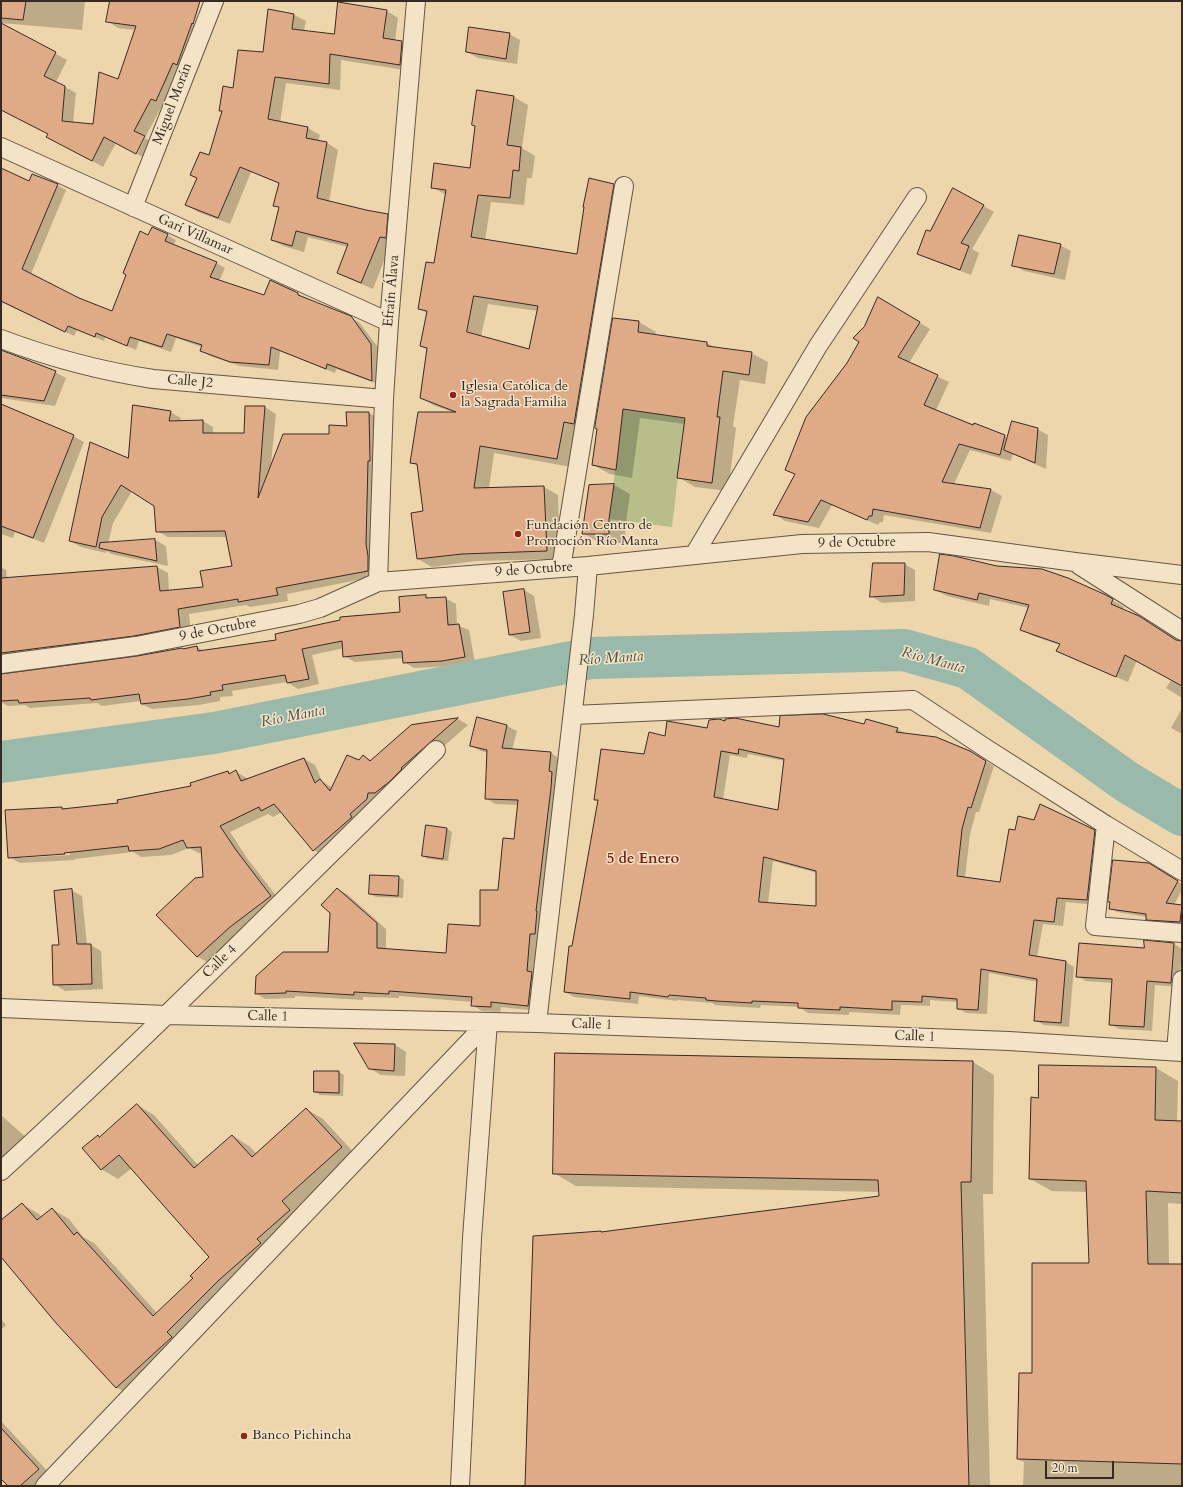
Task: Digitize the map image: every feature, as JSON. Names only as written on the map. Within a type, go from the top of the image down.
[{"type":"street","name":"Miguel Morán","points":[[133,207],[214,1]]},
{"type":"street","name":"Efraín Álava","points":[[378,582],[384,399],[389,322],[416,1]]},
{"type":"street","name":"Garí Villamar","points":[[1,147],[389,322]]},
{"type":"street","points":[[561,568],[624,186]]},
{"type":"street","points":[[694,555],[818,346],[916,197]]},
{"type":"street","name":"Calle J2","points":[[1,340],[58,359],[123,375],[384,399]]},
{"type":"street","name":"9 de Octubre","points":[[1,664],[136,646],[299,614],[320,608],[378,582],[588,566],[802,544],[928,542],[1182,575]]},
{"type":"street","name":"9 de Octubre","points":[[1075,562],[1182,631]]},
{"type":"street","points":[[537,1023],[584,615],[588,566]]},
{"type":"street","points":[[572,715],[914,700],[987,750],[1182,871]]},
{"type":"street","name":"Calle 4","points":[[1,1171],[49,1127],[165,1015],[436,750]]},
{"type":"street","points":[[1106,825],[1095,926],[1182,933]]},
{"type":"street","points":[[1179,1051],[1182,980]]},
{"type":"street","name":"Calle 1","points":[[1,1008],[165,1015],[537,1023],[1009,1041],[1179,1051]]},
{"type":"street","points":[[45,1486],[488,1022]]},
{"type":"street","points":[[460,1486],[472,1238],[488,1022]]},
{"type":"green space","points":[[623,409],[685,418],[672,527],[609,519]]},
{"type":"building","points":[[1,1],[26,1],[23,20],[1,18]]},
{"type":"building","points":[[110,1],[200,1],[177,65],[173,63],[156,101],[151,99],[134,131],[145,136],[136,154],[104,137],[92,161],[46,137],[48,134],[1,110],[1,23],[56,52],[44,76],[65,86],[62,121],[93,124],[99,72],[118,79],[136,26],[106,22]]},
{"type":"building","points":[[338,2],[387,10],[383,38],[402,41],[400,65],[330,54],[329,84],[275,77],[268,119],[308,127],[306,138],[327,142],[317,198],[388,214],[386,238],[380,237],[361,283],[337,273],[348,244],[296,231],[292,246],[271,240],[279,207],[273,206],[279,183],[240,167],[218,218],[185,205],[197,178],[190,175],[200,152],[209,155],[222,111],[219,111],[223,86],[233,88],[238,50],[263,52],[268,9],[294,14],[292,29],[334,34]]},
{"type":"building","points":[[469,27],[510,33],[506,59],[466,52]]},
{"type":"building","points":[[477,90],[514,96],[507,145],[521,147],[519,171],[513,170],[510,198],[478,195],[471,237],[577,254],[583,207],[589,178],[614,184],[574,424],[564,422],[557,459],[480,446],[474,488],[544,486],[547,551],[462,554],[417,559],[411,513],[423,511],[417,464],[410,463],[418,412],[456,412],[420,398],[427,348],[420,346],[427,311],[418,309],[426,262],[434,263],[446,190],[431,188],[434,163],[470,168],[475,126],[472,125]],"holes":[[[474,296],[538,306],[529,349],[467,332]]]},
{"type":"building","points":[[1,168],[29,181],[32,174],[58,184],[22,269],[79,298],[112,311],[126,275],[123,273],[140,231],[148,235],[152,227],[168,234],[165,241],[217,262],[210,277],[264,295],[270,280],[298,293],[298,295],[351,316],[371,344],[372,381],[327,364],[326,369],[271,347],[269,365],[230,362],[200,351],[202,345],[167,334],[162,347],[130,337],[127,346],[96,333],[95,337],[68,326],[65,332],[1,301]]},
{"type":"building","points":[[953,188],[984,205],[961,243],[969,246],[960,270],[917,254],[926,230],[930,231]]},
{"type":"building","points":[[1019,235],[1061,244],[1054,274],[1012,266]]},
{"type":"building","points":[[878,297],[920,322],[898,357],[938,375],[924,405],[973,425],[974,423],[1005,435],[1000,455],[959,444],[942,482],[991,489],[980,528],[873,509],[872,516],[869,516],[867,520],[821,500],[808,522],[773,515],[795,474],[785,470],[806,417],[847,363],[859,342],[853,338],[864,327]]},
{"type":"building","points":[[613,318],[639,321],[638,332],[707,342],[707,346],[752,352],[749,375],[723,371],[717,417],[720,417],[712,483],[677,478],[685,418],[623,409],[616,470],[592,465],[597,429],[595,428]]},
{"type":"building","points":[[1,350],[56,371],[44,401],[1,395]]},
{"type":"building","points":[[1,404],[74,435],[33,538],[1,526]]},
{"type":"building","points":[[133,405],[171,411],[169,421],[203,420],[203,433],[244,433],[245,406],[265,406],[258,498],[283,434],[329,434],[329,425],[347,426],[346,412],[369,412],[370,461],[368,461],[366,544],[368,571],[276,588],[278,595],[238,602],[238,599],[178,609],[180,627],[134,636],[1,653],[1,578],[157,566],[160,591],[203,587],[200,571],[232,566],[225,531],[156,532],[154,506],[121,485],[102,517],[96,547],[69,541],[90,442],[128,458]]},
{"type":"building","points":[[1012,421],[1038,428],[1035,463],[1004,450]]},
{"type":"building","points":[[614,484],[609,519],[609,534],[582,534],[589,485]]},
{"type":"building","points":[[155,539],[157,561],[99,548],[100,543]]},
{"type":"building","points":[[940,554],[997,566],[1042,569],[1068,578],[1106,595],[1113,599],[1111,604],[1139,616],[1176,640],[1182,641],[1182,686],[1125,655],[1116,677],[1056,651],[1060,644],[1020,630],[1029,605],[979,593],[977,600],[934,590]]},
{"type":"building","points":[[873,563],[905,563],[904,595],[870,597]]},
{"type":"building","points":[[524,589],[530,632],[509,635],[503,592]]},
{"type":"building","points":[[426,595],[426,598],[446,597],[448,625],[459,624],[465,657],[442,661],[403,663],[402,651],[343,657],[342,641],[302,649],[309,679],[287,683],[285,675],[222,685],[223,690],[210,692],[211,695],[141,704],[139,694],[91,700],[90,698],[19,703],[18,700],[1,701],[1,674],[137,656],[197,646],[198,651],[276,640],[275,634],[340,620],[340,617],[400,612],[399,597]]},
{"type":"building","points":[[823,714],[864,724],[866,719],[898,728],[896,732],[936,737],[970,751],[986,761],[971,808],[968,807],[962,829],[957,876],[1000,882],[1009,829],[1015,830],[1018,816],[1034,820],[1040,804],[1095,830],[1087,900],[1057,898],[1054,922],[1034,920],[1029,955],[1066,961],[1061,1023],[1034,1021],[1037,979],[981,969],[978,1010],[957,1009],[957,999],[922,996],[922,1002],[892,1001],[892,1010],[840,1007],[840,1010],[798,1008],[798,1003],[716,1001],[706,1000],[706,998],[669,995],[668,997],[630,992],[630,999],[564,992],[569,946],[572,946],[598,800],[594,800],[601,749],[644,754],[649,732],[665,736],[667,721],[707,728],[709,720],[719,719],[725,721],[725,719],[735,718],[779,727],[780,716]],"holes":[[[739,749],[784,759],[778,810],[714,797],[721,751],[738,754]],[[764,857],[816,871],[816,906],[759,902]]]},
{"type":"building","points":[[477,717],[507,725],[502,748],[551,752],[549,771],[552,772],[551,788],[536,911],[535,934],[530,934],[527,971],[532,972],[528,1006],[491,1002],[491,1007],[471,1006],[472,997],[389,991],[389,994],[354,992],[354,995],[286,991],[286,993],[255,994],[256,976],[283,952],[328,952],[330,913],[321,905],[337,888],[377,923],[377,948],[446,953],[448,924],[480,926],[480,890],[498,890],[503,838],[514,839],[518,800],[485,799],[487,750],[470,746]]},
{"type":"building","points":[[458,718],[401,768],[402,769],[389,782],[375,793],[368,793],[367,799],[350,814],[352,817],[313,851],[274,804],[261,811],[259,807],[220,826],[236,850],[271,896],[230,927],[197,957],[156,915],[195,878],[203,877],[201,847],[187,848],[183,840],[159,849],[129,851],[128,846],[64,853],[65,854],[8,858],[5,810],[62,807],[62,809],[118,803],[117,800],[191,786],[190,783],[228,771],[229,774],[236,770],[241,781],[304,758],[315,783],[320,779],[330,791],[347,755],[359,760],[363,755],[370,761],[411,725]]},
{"type":"building","points":[[426,825],[447,828],[443,859],[422,856]]},
{"type":"building","points":[[1113,860],[1149,863],[1178,881],[1166,903],[1182,905],[1180,922],[1146,920],[1146,914],[1109,909],[1110,902],[1108,902]]},
{"type":"building","points":[[370,875],[399,876],[398,896],[369,894]]},
{"type":"building","points":[[72,889],[77,944],[91,944],[92,984],[53,985],[52,945],[59,945],[54,891]]},
{"type":"building","points":[[1144,940],[1174,943],[1171,983],[1147,981],[1144,1027],[1109,1025],[1112,979],[1076,977],[1079,943],[1144,948]]},
{"type":"building","points":[[354,1043],[395,1044],[394,1071],[369,1069]]},
{"type":"building","points":[[555,1053],[973,1061],[971,1182],[961,1182],[969,1486],[525,1486],[533,1236],[601,1232],[879,1196],[878,1180],[553,1174]]},
{"type":"building","points":[[1039,1065],[1156,1067],[1155,1120],[1182,1121],[1182,1193],[1146,1191],[1148,1264],[1182,1264],[1182,1464],[1017,1459],[1019,1373],[1032,1373],[1032,1263],[1089,1263],[1086,1181],[1029,1179],[1031,1097],[1038,1098]]},
{"type":"building","points":[[314,1071],[339,1071],[339,1093],[314,1092]]},
{"type":"building","points":[[137,1104],[194,1168],[232,1135],[252,1157],[306,1108],[342,1147],[282,1201],[290,1210],[257,1239],[261,1243],[219,1280],[167,1332],[172,1337],[116,1388],[56,1323],[1,1257],[1,1220],[22,1203],[37,1220],[52,1208],[74,1235],[77,1232],[153,1316],[193,1278],[190,1276],[209,1257],[119,1155],[101,1170],[82,1148],[98,1135],[99,1137]]},
{"type":"building","points":[[1,1428],[39,1469],[20,1486],[8,1486],[1,1479]]},
{"type":"waterway","name":"Río Manta","points":[[1,762],[214,733],[591,658],[904,650],[968,668],[1127,782],[1182,815]]},
{"type":"place","name":"Iglesia Católica de la Sagrada Familia","points":[[453,395]]},
{"type":"place","name":"Fundación Centro de Promoción Río Manta","points":[[518,534]]},
{"type":"place","name":"Banco Pichincha","points":[[244,1436]]},
{"type":"district","name":"5 de Enero","points":[[643,860]]}]
